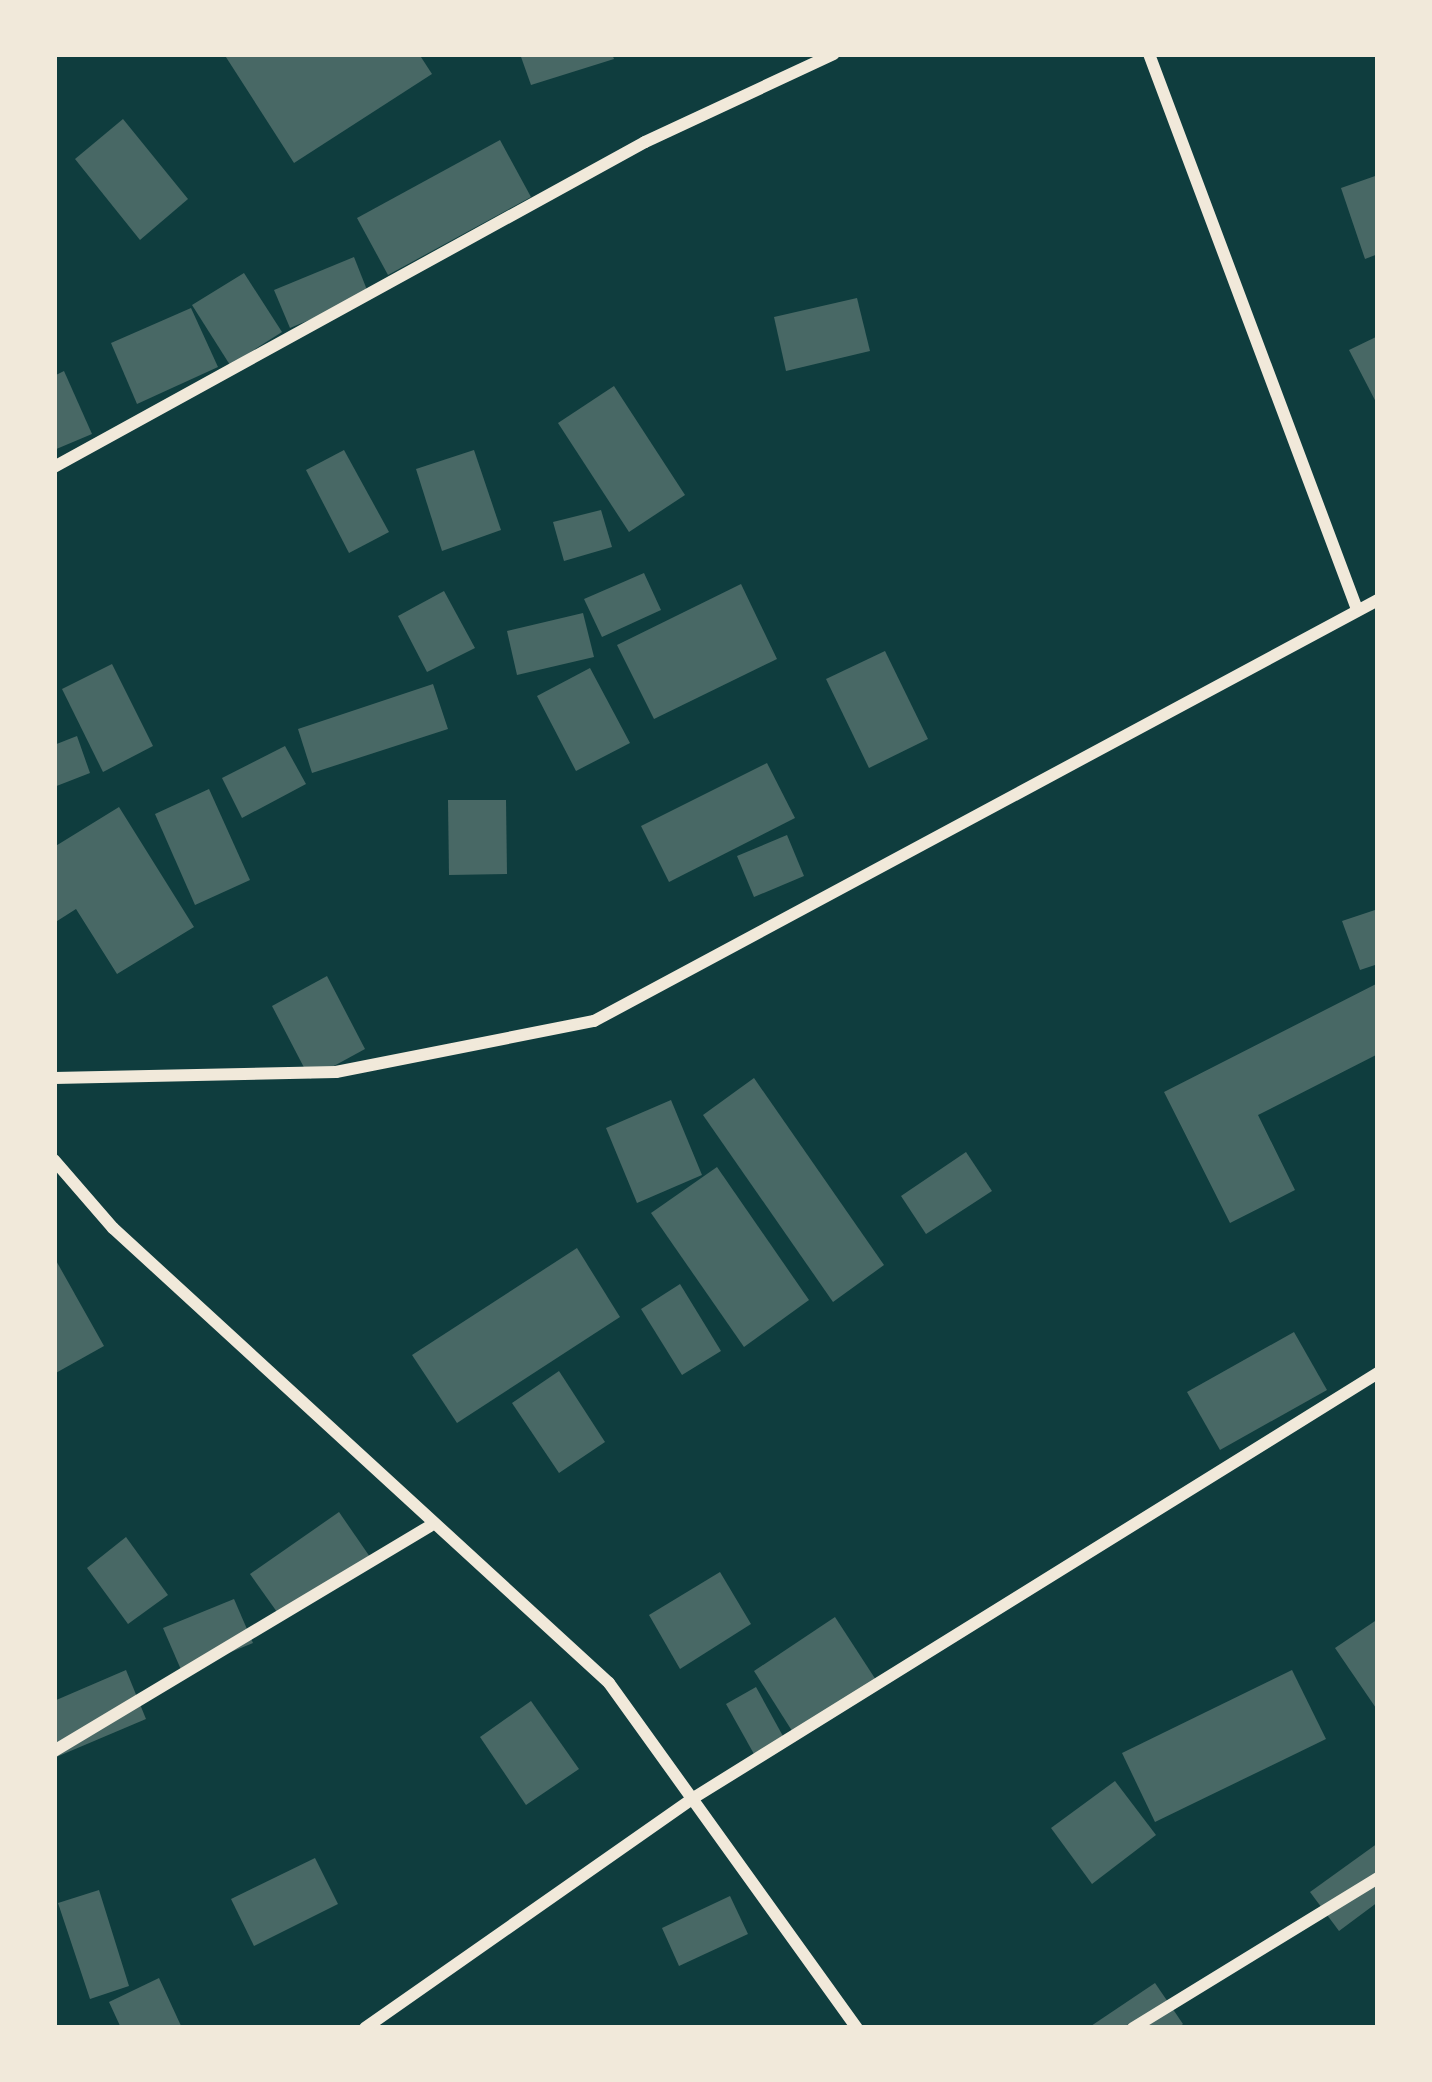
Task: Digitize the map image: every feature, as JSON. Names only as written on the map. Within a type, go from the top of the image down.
[{"type":"street","points":[[54,467],[645,142],[834,54]]},
{"type":"street","points":[[1149,54],[1358,609]]},
{"type":"street","points":[[54,1078],[336,1072],[594,1021],[1378,600]]},
{"type":"street","points":[[54,1160],[113,1228],[430,1526],[609,1683],[857,2028]]},
{"type":"street","points":[[365,2028],[695,1797],[1378,1373]]},
{"type":"street","points":[[54,1751],[430,1526]]},
{"type":"street","points":[[1133,2028],[1378,1878]]},
{"type":"building","points":[[224,54],[419,54],[432,74],[294,163]]},
{"type":"building","points":[[520,54],[612,54],[614,59],[531,85]]},
{"type":"building","points":[[123,119],[188,199],[140,240],[75,159]]},
{"type":"building","points":[[500,140],[531,197],[388,275],[357,218]]},
{"type":"building","points":[[1378,175],[1378,254],[1365,259],[1341,188]]},
{"type":"building","points":[[354,257],[369,295],[290,328],[274,290]]},
{"type":"building","points":[[244,273],[282,332],[230,365],[192,305]]},
{"type":"building","points":[[857,298],[870,351],[786,371],[774,317]]},
{"type":"building","points":[[191,308],[218,367],[137,404],[111,343]]},
{"type":"building","points":[[1378,336],[1378,406],[1349,350]]},
{"type":"building","points":[[64,371],[92,434],[54,450],[54,376]]},
{"type":"building","points":[[614,386],[685,495],[629,532],[558,423]]},
{"type":"building","points":[[344,450],[389,532],[349,553],[306,470]]},
{"type":"building","points":[[474,450],[501,530],[442,551],[416,469]]},
{"type":"building","points":[[601,510],[612,547],[564,561],[553,522]]},
{"type":"building","points":[[644,573],[661,610],[602,637],[584,599]]},
{"type":"building","points":[[741,584],[777,659],[654,719],[617,645]]},
{"type":"building","points":[[444,591],[475,648],[427,672],[398,616]]},
{"type":"building","points":[[583,613],[594,657],[517,675],[507,631]]},
{"type":"building","points":[[885,651],[928,739],[869,768],[826,679]]},
{"type":"building","points":[[112,664],[153,746],[103,772],[62,689]]},
{"type":"building","points":[[590,668],[630,743],[576,771],[537,696]]},
{"type":"building","points":[[433,684],[448,729],[312,773],[298,729]]},
{"type":"building","points":[[77,736],[90,773],[54,787],[54,745]]},
{"type":"building","points":[[285,746],[306,784],[242,818],[222,778]]},
{"type":"building","points":[[767,763],[795,818],[669,882],[641,826]]},
{"type":"building","points":[[209,789],[250,880],[195,905],[155,814]]},
{"type":"building","points":[[448,800],[506,800],[507,874],[449,875]]},
{"type":"building","points":[[119,807],[194,927],[117,974],[76,909],[54,923],[54,847]]},
{"type":"building","points":[[787,835],[804,876],[754,897],[737,856]]},
{"type":"building","points":[[1378,909],[1378,964],[1360,970],[1342,921]]},
{"type":"building","points":[[327,976],[365,1049],[310,1079],[272,1006]]},
{"type":"building","points":[[1378,983],[1378,1054],[1258,1115],[1295,1190],[1230,1223],[1164,1092]]},
{"type":"building","points":[[754,1078],[884,1265],[833,1302],[703,1115]]},
{"type":"building","points":[[671,1100],[702,1175],[637,1203],[606,1128]]},
{"type":"building","points":[[966,1152],[992,1191],[926,1234],[901,1196]]},
{"type":"building","points":[[717,1167],[809,1300],[744,1347],[651,1213]]},
{"type":"building","points":[[577,1248],[620,1317],[457,1423],[412,1355]]},
{"type":"building","points":[[54,1257],[104,1346],[54,1374]]},
{"type":"building","points":[[680,1284],[721,1351],[682,1375],[641,1309]]},
{"type":"building","points":[[1294,1332],[1327,1390],[1220,1450],[1187,1392]]},
{"type":"building","points":[[559,1371],[605,1442],[559,1473],[512,1403]]},
{"type":"building","points":[[339,1512],[370,1557],[282,1619],[250,1574]]},
{"type":"building","points":[[126,1537],[168,1595],[128,1624],[87,1568]]},
{"type":"building","points":[[720,1572],[751,1624],[680,1669],[649,1615]]},
{"type":"building","points":[[234,1599],[253,1643],[182,1672],[163,1628]]},
{"type":"building","points":[[835,1617],[876,1680],[794,1734],[754,1671]]},
{"type":"building","points":[[1378,1619],[1378,1711],[1335,1648]]},
{"type":"building","points":[[126,1670],[146,1719],[54,1758],[54,1701]]},
{"type":"building","points":[[1292,1670],[1326,1739],[1155,1822],[1122,1753]]},
{"type":"building","points":[[756,1687],[784,1738],[754,1754],[726,1704]]},
{"type":"building","points":[[531,1701],[579,1769],[526,1805],[480,1737]]},
{"type":"building","points":[[1115,1781],[1156,1835],[1092,1884],[1051,1828]]},
{"type":"building","points":[[1378,1843],[1378,1902],[1339,1931],[1310,1892]]},
{"type":"building","points":[[315,1858],[338,1904],[254,1946],[231,1899]]},
{"type":"building","points":[[99,1890],[129,1986],[90,1999],[58,1903]]},
{"type":"building","points":[[730,1896],[748,1934],[679,1966],[662,1928]]},
{"type":"building","points":[[159,1978],[182,2028],[121,2028],[109,2002]]},
{"type":"building","points":[[1155,1983],[1183,2024],[1178,2028],[1088,2028]]}]
